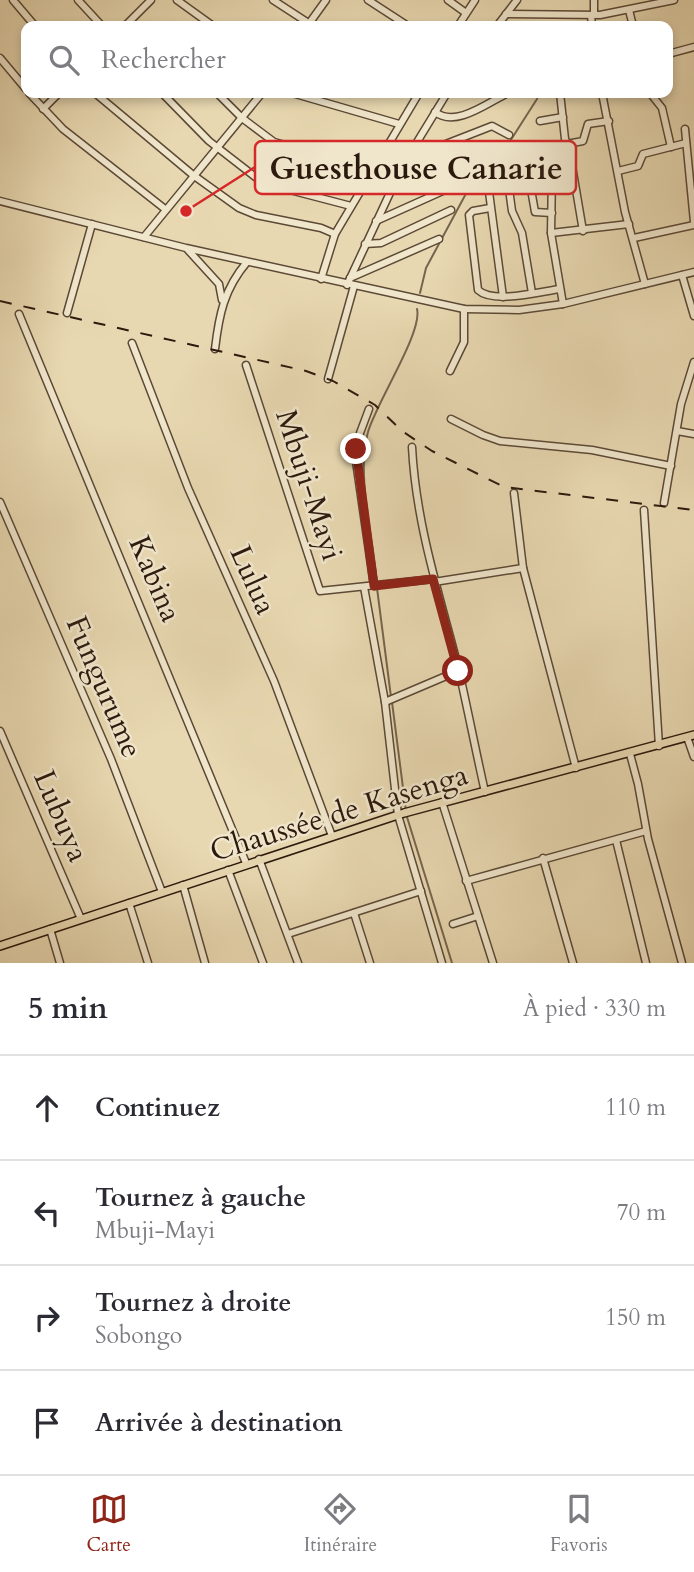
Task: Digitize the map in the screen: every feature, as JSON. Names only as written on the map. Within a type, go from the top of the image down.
[{"type":"main road","name":"Chaussée de Kasenga","points":[[0,946],[404,813],[690,736]]},
{"type":"street","points":[[13,0],[31,21]]},
{"type":"street","points":[[78,0],[97,21]]},
{"type":"street","points":[[177,0],[206,21]]},
{"type":"street","points":[[273,0],[303,21]]},
{"type":"street","points":[[312,21],[326,0]]},
{"type":"street","points":[[368,0],[400,21]]},
{"type":"street","points":[[448,0],[466,13]]},
{"type":"street","points":[[461,21],[475,0]]},
{"type":"street","points":[[501,21],[517,0]]},
{"type":"street","points":[[592,21],[594,0]]},
{"type":"street","points":[[506,14],[593,15],[674,0]]},
{"type":"street","points":[[130,21],[146,2]]},
{"type":"street","points":[[629,9],[632,21]]},
{"type":"street","points":[[673,53],[694,47]]},
{"type":"street","points":[[0,58],[21,83]]},
{"type":"street","points":[[34,98],[63,129],[165,209]]},
{"type":"street","points":[[43,108],[54,98]]},
{"type":"street","points":[[101,98],[193,175],[248,213],[321,228],[335,234]]},
{"type":"street","points":[[167,98],[217,147],[263,183],[351,206]]},
{"type":"street","points":[[222,98],[242,118],[274,142],[373,169]]},
{"type":"street","points":[[144,237],[258,98]]},
{"type":"street","points":[[309,98],[399,124]]},
{"type":"street","points":[[321,279],[335,234],[416,98]]},
{"type":"street","points":[[328,379],[350,283],[365,244],[390,190],[444,98]]},
{"type":"street","points":[[435,112],[450,119],[498,98]]},
{"type":"street","points":[[560,98],[583,231]]},
{"type":"street","points":[[603,98],[629,224],[645,284]]},
{"type":"street","points":[[654,98],[662,108],[671,147]]},
{"type":"street","points":[[540,121],[563,117]]},
{"type":"street","points":[[567,144],[583,141],[588,124],[609,121]]},
{"type":"street","points":[[415,144],[424,149],[433,149],[492,126],[509,135]]},
{"type":"street","points":[[634,238],[694,224],[685,128]]},
{"type":"street","points":[[618,171],[638,166],[643,154],[686,143]]},
{"type":"street","points":[[524,150],[535,212],[552,213]]},
{"type":"street","points":[[390,190],[406,188],[463,160]]},
{"type":"street","points":[[562,304],[551,233],[552,172],[572,166]]},
{"type":"street","points":[[506,167],[512,211],[522,233],[532,293]]},
{"type":"street","points":[[487,177],[503,296]]},
{"type":"street","points":[[376,221],[454,186]]},
{"type":"street","points":[[0,201],[186,248],[464,309],[519,310],[562,304],[694,272]]},
{"type":"street","points":[[490,208],[473,211],[469,215],[478,290],[482,294],[503,296],[560,289]]},
{"type":"street","points":[[365,244],[380,243],[451,210]]},
{"type":"street","points":[[67,313],[92,224]]},
{"type":"street","points":[[551,233],[629,224]]},
{"type":"street","points":[[350,283],[439,239]]},
{"type":"street","points":[[186,248],[219,284],[222,302],[215,349]]},
{"type":"street","points":[[222,302],[247,262]]},
{"type":"street","points":[[682,275],[694,316]]},
{"type":"street","points":[[450,371],[464,342],[464,309]]},
{"type":"street","name":"Kabina","points":[[19,314],[246,863]]},
{"type":"street","name":"Lulua","points":[[132,342],[188,488],[274,681],[332,836]]},
{"type":"street","points":[[664,503],[685,389],[694,362]]},
{"type":"street","name":"Mbuji-Mayi","points":[[246,365],[319,589],[324,592],[434,581],[523,568]]},
{"type":"street","points":[[685,389],[694,387]]},
{"type":"street","points":[[369,409],[358,440],[356,461],[374,586]]},
{"type":"street","points":[[451,419],[500,441],[593,450],[671,466]]},
{"type":"street","points":[[677,431],[694,434]]},
{"type":"street","points":[[412,447],[417,508],[485,792]]},
{"type":"street","points":[[514,492],[523,568],[576,768]]},
{"type":"street","name":"Fungurume","points":[[0,502],[111,759],[162,892]]},
{"type":"street","points":[[644,510],[659,746]]},
{"type":"street","points":[[364,587],[404,813],[421,891],[442,963]]},
{"type":"street","points":[[385,702],[458,671]]},
{"type":"street","name":"Lubuya","points":[[0,731],[81,919]]},
{"type":"street","points":[[690,736],[694,757]]},
{"type":"street","points":[[630,754],[646,831],[682,963]]},
{"type":"street","points":[[442,802],[493,963]]},
{"type":"street","points":[[466,881],[646,831]]},
{"type":"street","points":[[616,840],[646,963]]},
{"type":"street","points":[[259,859],[298,963]]},
{"type":"street","points":[[543,859],[573,963]]},
{"type":"street","points":[[228,870],[263,963]]},
{"type":"street","points":[[183,885],[205,963]]},
{"type":"street","points":[[288,934],[421,891]]},
{"type":"street","points":[[129,903],[148,963]]},
{"type":"street","points":[[354,913],[370,963]]},
{"type":"street","points":[[453,924],[478,916]]},
{"type":"street","points":[[50,929],[60,963]]},
{"type":"waterway","points":[[420,293],[426,268],[469,188],[505,149],[537,98]]},
{"type":"waterway","points":[[377,582],[366,506],[365,448],[373,419],[413,334],[417,309]]},
{"type":"waterway","points":[[377,588],[391,697]]},
{"type":"waterway","points":[[392,702],[406,811]]},
{"type":"waterway","points":[[407,817],[452,963]]},
{"type":"railway","points":[[0,301],[306,371],[333,381],[375,405],[402,431],[432,451],[504,487],[694,510]]},
{"type":"place","name":"Guesthouse Canarie","points":[[186,211]]},
{"type":"route","points":[[356,449],[374,586],[433,579],[458,671]]}]
